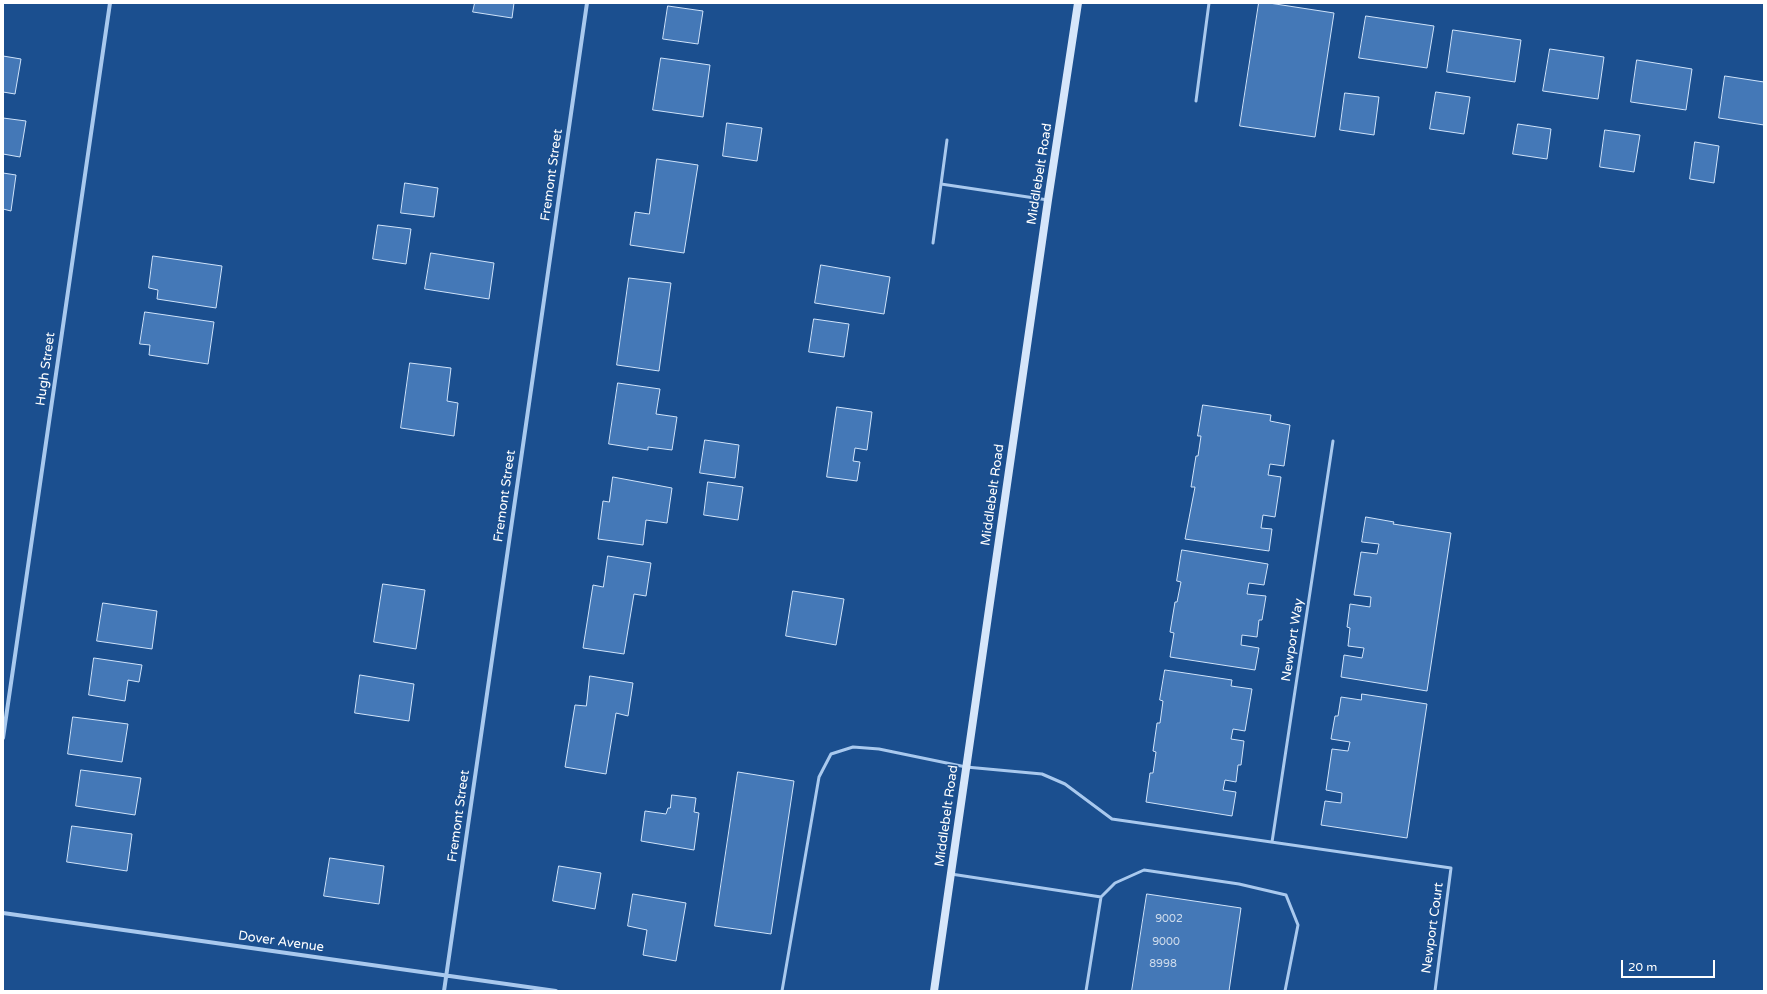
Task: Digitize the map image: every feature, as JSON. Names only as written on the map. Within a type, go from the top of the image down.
[{"type":"main road","name":"Middlebelt Road","points":[[934,991],[1048,200],[1078,3]]},
{"type":"street","name":"Hugh Street","points":[[3,738],[110,3]]},
{"type":"street","name":"Fremont Street","points":[[444,991],[586,3]]},
{"type":"street","name":"Dover Avenue","points":[[3,913],[556,991]]},
{"type":"lane","points":[[1196,101],[1209,3]]},
{"type":"lane","points":[[933,243],[948,140]]},
{"type":"lane","points":[[941,184],[1048,200]]},
{"type":"lane","name":"Newport Way","points":[[1272,842],[1333,441]]},
{"type":"lane","points":[[782,991],[819,778],[831,754],[852,747],[879,749],[966,767],[1042,774],[1065,784],[1112,820],[1272,842]]},
{"type":"lane","name":"Newport Court","points":[[1272,842],[1451,868],[1434,991]]},
{"type":"lane","points":[[1086,991],[1101,897],[1116,883],[1144,870],[1239,884],[1286,895],[1298,925],[1285,991]]},
{"type":"lane","points":[[951,874],[1101,897]]},
{"type":"building","points":[[475,3],[514,3],[512,18],[473,12]]},
{"type":"building","points":[[1259,3],[1269,3],[1334,13],[1315,137],[1240,126]]},
{"type":"building","points":[[668,6],[703,11],[698,44],[663,39]]},
{"type":"building","points":[[1366,16],[1434,26],[1427,68],[1359,58]]},
{"type":"building","points":[[1453,30],[1521,40],[1515,82],[1447,72]]},
{"type":"building","points":[[1550,49],[1604,57],[1598,99],[1543,91]]},
{"type":"building","points":[[3,56],[21,59],[15,94],[3,92]]},
{"type":"building","points":[[661,58],[710,65],[703,117],[653,110]]},
{"type":"building","points":[[1637,60],[1692,69],[1686,110],[1631,102]]},
{"type":"building","points":[[1725,76],[1764,82],[1764,125],[1719,118]]},
{"type":"building","points":[[1436,92],[1470,97],[1464,134],[1430,129]]},
{"type":"building","points":[[1345,93],[1379,97],[1374,135],[1340,130]]},
{"type":"building","points":[[3,118],[26,121],[20,157],[3,154]]},
{"type":"building","points":[[727,123],[762,128],[757,161],[723,156]]},
{"type":"building","points":[[1518,124],[1551,129],[1547,159],[1513,154]]},
{"type":"building","points":[[1605,130],[1640,135],[1634,172],[1600,167]]},
{"type":"building","points":[[1695,142],[1719,146],[1714,183],[1690,179]]},
{"type":"building","points":[[657,159],[698,165],[684,253],[630,245],[635,212],[649,214]]},
{"type":"building","points":[[3,173],[16,175],[11,211],[3,209]]},
{"type":"building","points":[[405,183],[438,188],[434,217],[401,213]]},
{"type":"building","points":[[378,225],[411,229],[406,264],[373,259]]},
{"type":"building","points":[[431,253],[494,263],[489,299],[425,289]]},
{"type":"building","points":[[153,256],[222,266],[216,308],[157,299],[158,290],[149,288]]},
{"type":"building","points":[[821,265],[890,277],[884,314],[815,303]]},
{"type":"building","points":[[629,278],[671,283],[659,371],[617,365]]},
{"type":"building","points":[[145,312],[214,322],[208,364],[149,355],[150,345],[140,344]]},
{"type":"building","points":[[814,319],[849,324],[844,357],[809,352]]},
{"type":"building","points":[[410,363],[451,368],[447,401],[458,403],[454,436],[401,428]]},
{"type":"building","points":[[618,383],[660,389],[656,414],[677,417],[672,450],[648,447],[648,450],[609,444]]},
{"type":"building","points":[[1203,405],[1271,415],[1270,421],[1290,425],[1284,466],[1270,464],[1268,475],[1281,477],[1275,517],[1263,515],[1261,528],[1272,529],[1269,551],[1185,539],[1195,487],[1191,487],[1201,436],[1198,436]]},
{"type":"building","points":[[837,407],[872,412],[867,450],[855,448],[853,461],[860,462],[857,481],[827,477]]},
{"type":"building","points":[[705,440],[739,445],[735,478],[700,473]]},
{"type":"building","points":[[613,477],[672,488],[667,523],[646,520],[643,545],[598,539],[603,501],[609,502]]},
{"type":"building","points":[[708,482],[743,487],[738,520],[704,515]]},
{"type":"building","points":[[1366,517],[1394,522],[1393,524],[1451,533],[1427,691],[1341,677],[1344,655],[1362,658],[1364,648],[1348,646],[1350,628],[1347,627],[1350,604],[1370,607],[1371,597],[1354,595],[1361,552],[1377,554],[1379,544],[1362,542]]},
{"type":"building","points":[[1182,550],[1268,564],[1264,585],[1249,583],[1247,594],[1266,596],[1262,620],[1259,620],[1257,637],[1242,635],[1241,645],[1259,648],[1255,670],[1170,657],[1174,633],[1170,632],[1175,602],[1177,602],[1181,582],[1177,581]]},
{"type":"building","points":[[608,556],[651,563],[646,596],[634,594],[624,654],[583,648],[593,585],[603,587]]},
{"type":"building","points":[[383,584],[425,590],[416,649],[374,642]]},
{"type":"building","points":[[793,591],[844,599],[836,645],[786,636]]},
{"type":"building","points":[[103,603],[157,611],[152,649],[97,641]]},
{"type":"building","points":[[94,658],[142,665],[139,682],[128,680],[125,701],[89,695]]},
{"type":"building","points":[[1165,670],[1232,680],[1231,686],[1252,689],[1245,731],[1233,729],[1231,739],[1244,741],[1241,765],[1238,765],[1236,782],[1225,780],[1223,790],[1236,792],[1232,816],[1146,802],[1150,773],[1153,773],[1156,752],[1153,751],[1157,723],[1160,723],[1163,701],[1160,700]]},
{"type":"building","points":[[360,675],[414,684],[409,721],[355,713]]},
{"type":"building","points":[[590,676],[633,683],[628,716],[616,713],[606,774],[565,767],[575,705],[586,706]]},
{"type":"building","points":[[1362,694],[1427,704],[1407,838],[1321,825],[1325,801],[1341,803],[1342,793],[1326,790],[1332,749],[1348,751],[1350,742],[1331,739],[1335,716],[1338,716],[1341,697],[1361,700]]},
{"type":"building","points":[[73,717],[128,724],[122,762],[68,754]]},
{"type":"building","points":[[81,770],[141,778],[135,815],[76,806]]},
{"type":"building","points":[[738,772],[794,781],[771,934],[715,926]]},
{"type":"building","points":[[672,795],[696,798],[694,812],[699,813],[694,850],[641,841],[645,811],[666,814],[668,808],[670,808]]},
{"type":"building","points":[[72,826],[132,834],[127,871],[67,862]]},
{"type":"building","points":[[330,858],[384,866],[379,904],[324,896]]},
{"type":"building","points":[[559,866],[601,873],[595,909],[553,901]]},
{"type":"building","points":[[633,894],[686,903],[676,961],[643,955],[647,930],[628,926]]},
{"type":"building","points":[[1147,894],[1241,908],[1229,991],[1132,991]]}]
